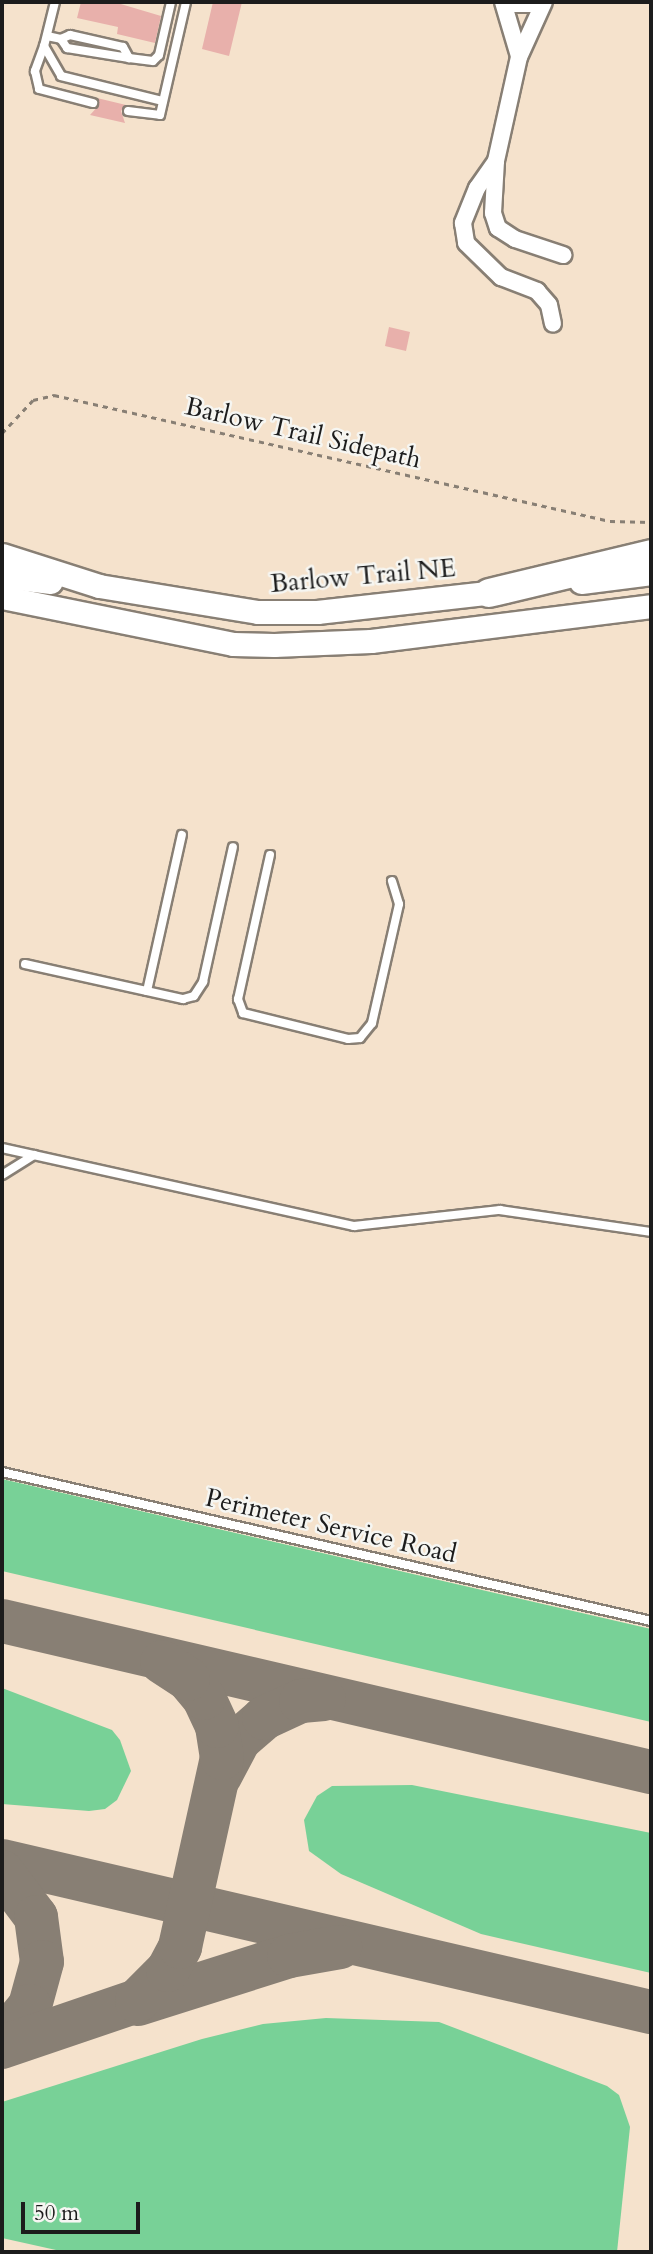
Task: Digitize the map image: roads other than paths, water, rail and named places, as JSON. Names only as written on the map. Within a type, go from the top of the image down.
[{"type":"highway","points":[[489,593],[651,554]]},
{"type":"main road","name":"Barlow Trail NE","points":[[2,555],[99,586],[258,612],[317,612],[651,573]]},
{"type":"main road","points":[[2,576],[99,586]]},
{"type":"main road","points":[[2,597],[233,644],[274,645],[371,641],[651,606]]},
{"type":"main road","points":[[2,606],[71,612]]},
{"type":"street","points":[[503,2],[519,57]]},
{"type":"street","points":[[514,2],[531,2]]},
{"type":"street","points":[[544,2],[519,57],[496,161],[493,213],[498,228],[563,254]]},
{"type":"street","points":[[496,161],[477,188],[463,223],[466,243],[500,277],[537,291],[549,305],[553,324]]},
{"type":"lane","points":[[55,2],[35,71],[39,89],[93,103]]},
{"type":"lane","points":[[61,39],[67,48],[129,58],[157,59],[171,2]]},
{"type":"lane","points":[[128,111],[159,115],[186,2]]},
{"type":"lane","points":[[47,36],[61,39],[70,35],[123,47],[129,58]]},
{"type":"lane","points":[[44,46],[61,76],[163,101]]},
{"type":"lane","points":[[147,991],[182,835]]},
{"type":"lane","points":[[25,964],[183,999],[194,996],[203,982],[233,847]]},
{"type":"lane","points":[[270,855],[238,999],[243,1013],[348,1039],[360,1038],[372,1023],[400,904],[392,881]]},
{"type":"lane","points":[[2,1148],[354,1226],[500,1210],[651,1232]]},
{"type":"lane","points":[[2,1175],[34,1156]]},
{"type":"lane","name":"Perimeter Service Road","points":[[2,1472],[651,1621]]}]
